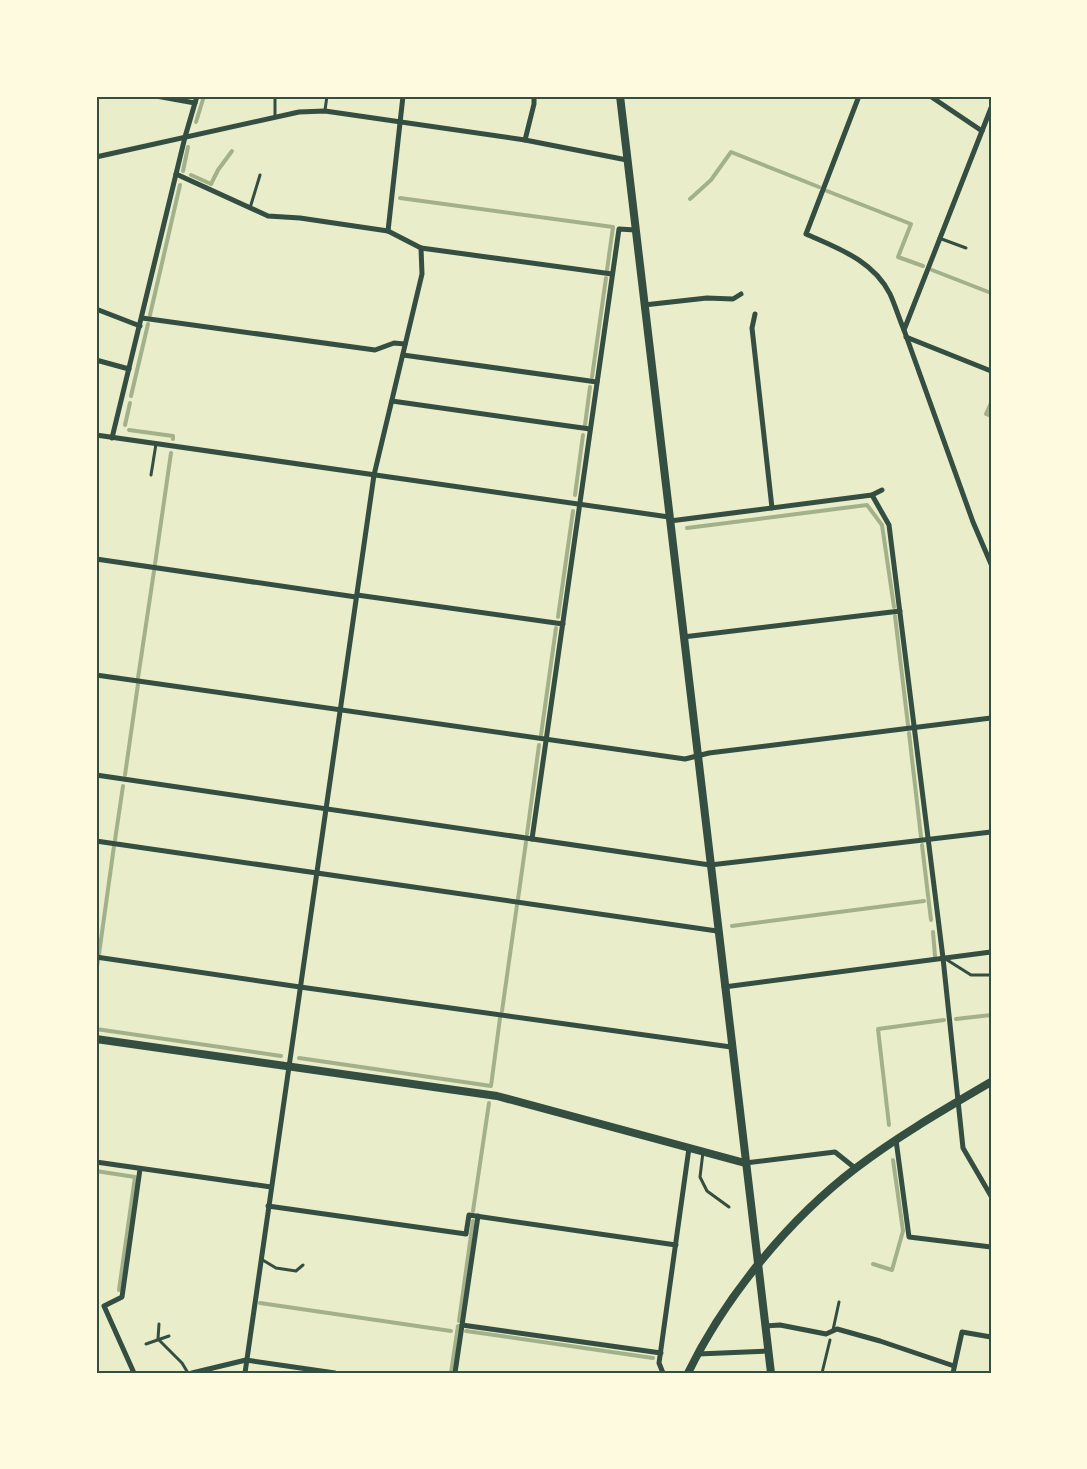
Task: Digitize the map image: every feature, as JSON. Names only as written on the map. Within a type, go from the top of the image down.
[{"type":"street","points":[[156,96],[195,103]]},
{"type":"street","points":[[112,438],[185,137],[197,96]]},
{"type":"street","points":[[388,231],[402,96]]},
{"type":"street","points":[[525,140],[534,104],[534,96]]},
{"type":"street","points":[[620,96],[771,1373]]},
{"type":"street","points":[[860,96],[806,234],[858,258],[873,271],[889,292],[970,515],[991,564]]},
{"type":"street","points":[[930,96],[982,131]]},
{"type":"street","points":[[904,330],[991,108]]},
{"type":"street","points":[[96,157],[298,112],[325,111],[525,140],[627,160]]},
{"type":"street","points":[[176,174],[268,216],[300,218],[388,231],[422,248],[612,274]]},
{"type":"street","points":[[532,839],[619,229],[635,230]]},
{"type":"street","points":[[244,1373],[374,475],[422,274],[422,248]]},
{"type":"street","points":[[644,304],[707,298],[733,299],[741,294]]},
{"type":"street","points":[[96,309],[140,326]]},
{"type":"street","points":[[755,314],[752,328],[772,508]]},
{"type":"street","points":[[142,318],[375,350],[394,343],[405,344]]},
{"type":"street","points":[[906,337],[991,371]]},
{"type":"street","points":[[403,355],[597,382]]},
{"type":"street","points":[[96,360],[129,369]]},
{"type":"street","points":[[392,401],[590,429]]},
{"type":"street","points":[[96,435],[579,504],[669,519],[872,495],[882,490]]},
{"type":"street","points":[[872,495],[890,525],[943,958],[963,1148],[991,1196]]},
{"type":"street","points":[[96,559],[562,624]]},
{"type":"street","points":[[683,637],[900,611]]},
{"type":"street","points":[[96,675],[685,759],[709,754],[991,718]]},
{"type":"street","points":[[96,775],[710,865],[991,832]]},
{"type":"street","points":[[96,841],[718,931]]},
{"type":"street","points":[[724,987],[991,952]]},
{"type":"street","points":[[96,957],[731,1047]]},
{"type":"street","points":[[96,1039],[497,1096],[745,1163],[835,1152],[855,1168]]},
{"type":"street","points":[[688,1373],[720,1316],[793,1224],[855,1168],[959,1100],[991,1082]]},
{"type":"street","points":[[896,1140],[908,1237],[991,1247]]},
{"type":"street","points":[[663,1373],[659,1363],[690,1148]]},
{"type":"street","points":[[96,1162],[271,1187]]},
{"type":"street","points":[[134,1373],[104,1306],[122,1297],[140,1169]]},
{"type":"street","points":[[268,1206],[466,1234],[469,1215],[676,1245]]},
{"type":"street","points":[[455,1373],[478,1216]]},
{"type":"street","points":[[462,1325],[661,1353]]},
{"type":"street","points":[[765,1326],[780,1325],[826,1334],[836,1329],[880,1341],[954,1366]]},
{"type":"street","points":[[953,1373],[962,1332],[991,1337]]},
{"type":"street","points":[[698,1354],[768,1351]]},
{"type":"street","points":[[190,1373],[246,1360],[335,1373]]},
{"type":"lane","points":[[275,96],[275,117]]},
{"type":"lane","points":[[325,111],[327,96]]},
{"type":"lane","points":[[250,208],[260,174]]},
{"type":"lane","points":[[939,238],[966,248]]},
{"type":"lane","points":[[151,475],[156,444]]},
{"type":"lane","points":[[943,958],[971,975],[991,975]]},
{"type":"lane","points":[[704,1152],[700,1177],[707,1191],[729,1207]]},
{"type":"lane","points":[[261,1259],[276,1268],[296,1271],[303,1265]]},
{"type":"lane","points":[[833,1330],[839,1302]]},
{"type":"lane","points":[[159,1324],[158,1339],[190,1373]]},
{"type":"lane","points":[[146,1344],[169,1336]]},
{"type":"lane","points":[[822,1373],[830,1340]]},
{"type":"waterway","points":[[196,122],[204,96]]},
{"type":"waterway","points":[[183,171],[188,147]]},
{"type":"waterway","points":[[191,175],[211,184],[218,170],[232,151]]},
{"type":"waterway","points":[[690,199],[711,180],[731,152],[819,187]]},
{"type":"waterway","points":[[150,315],[180,185]]},
{"type":"waterway","points":[[827,191],[911,224],[898,257],[923,266]]},
{"type":"waterway","points":[[400,198],[613,227],[607,270]]},
{"type":"waterway","points":[[932,270],[991,293]]},
{"type":"waterway","points":[[592,377],[606,278]]},
{"type":"waterway","points":[[131,396],[148,324]]},
{"type":"waterway","points":[[585,425],[590,387]]},
{"type":"waterway","points":[[125,425],[130,403]]},
{"type":"waterway","points":[[991,403],[986,414],[991,416]]},
{"type":"waterway","points":[[129,430],[173,436],[173,439]]},
{"type":"waterway","points":[[575,495],[583,435]]},
{"type":"waterway","points":[[155,564],[171,453]]},
{"type":"waterway","points":[[687,528],[867,505],[882,525],[894,607]]},
{"type":"waterway","points":[[558,617],[573,511]]},
{"type":"waterway","points":[[138,678],[154,571]]},
{"type":"waterway","points":[[895,616],[908,725]]},
{"type":"waterway","points":[[541,735],[556,628]]},
{"type":"waterway","points":[[125,775],[138,684]]},
{"type":"waterway","points":[[909,733],[921,837]]},
{"type":"waterway","points":[[527,834],[539,745]]},
{"type":"waterway","points":[[115,840],[123,786]]},
{"type":"waterway","points":[[518,899],[526,842]]},
{"type":"waterway","points":[[922,845],[931,920]]},
{"type":"waterway","points":[[99,954],[114,846]]},
{"type":"waterway","points":[[732,926],[924,901]]},
{"type":"waterway","points":[[502,1011],[517,905]]},
{"type":"waterway","points":[[933,932],[935,956]]},
{"type":"waterway","points":[[96,971],[98,960]]},
{"type":"waterway","points":[[956,1019],[991,1015]]},
{"type":"waterway","points":[[299,1058],[491,1086],[500,1018]]},
{"type":"waterway","points":[[889,1125],[878,1029],[944,1020]]},
{"type":"waterway","points":[[96,1029],[281,1056]]},
{"type":"waterway","points":[[473,1211],[489,1103]]},
{"type":"waterway","points":[[873,1264],[892,1270],[903,1231],[893,1160]]},
{"type":"waterway","points":[[96,1171],[135,1177],[119,1290]]},
{"type":"waterway","points":[[459,1321],[473,1221]]},
{"type":"waterway","points":[[260,1303],[451,1331]]},
{"type":"waterway","points":[[451,1373],[458,1326]]},
{"type":"waterway","points":[[466,1331],[653,1358]]}]
